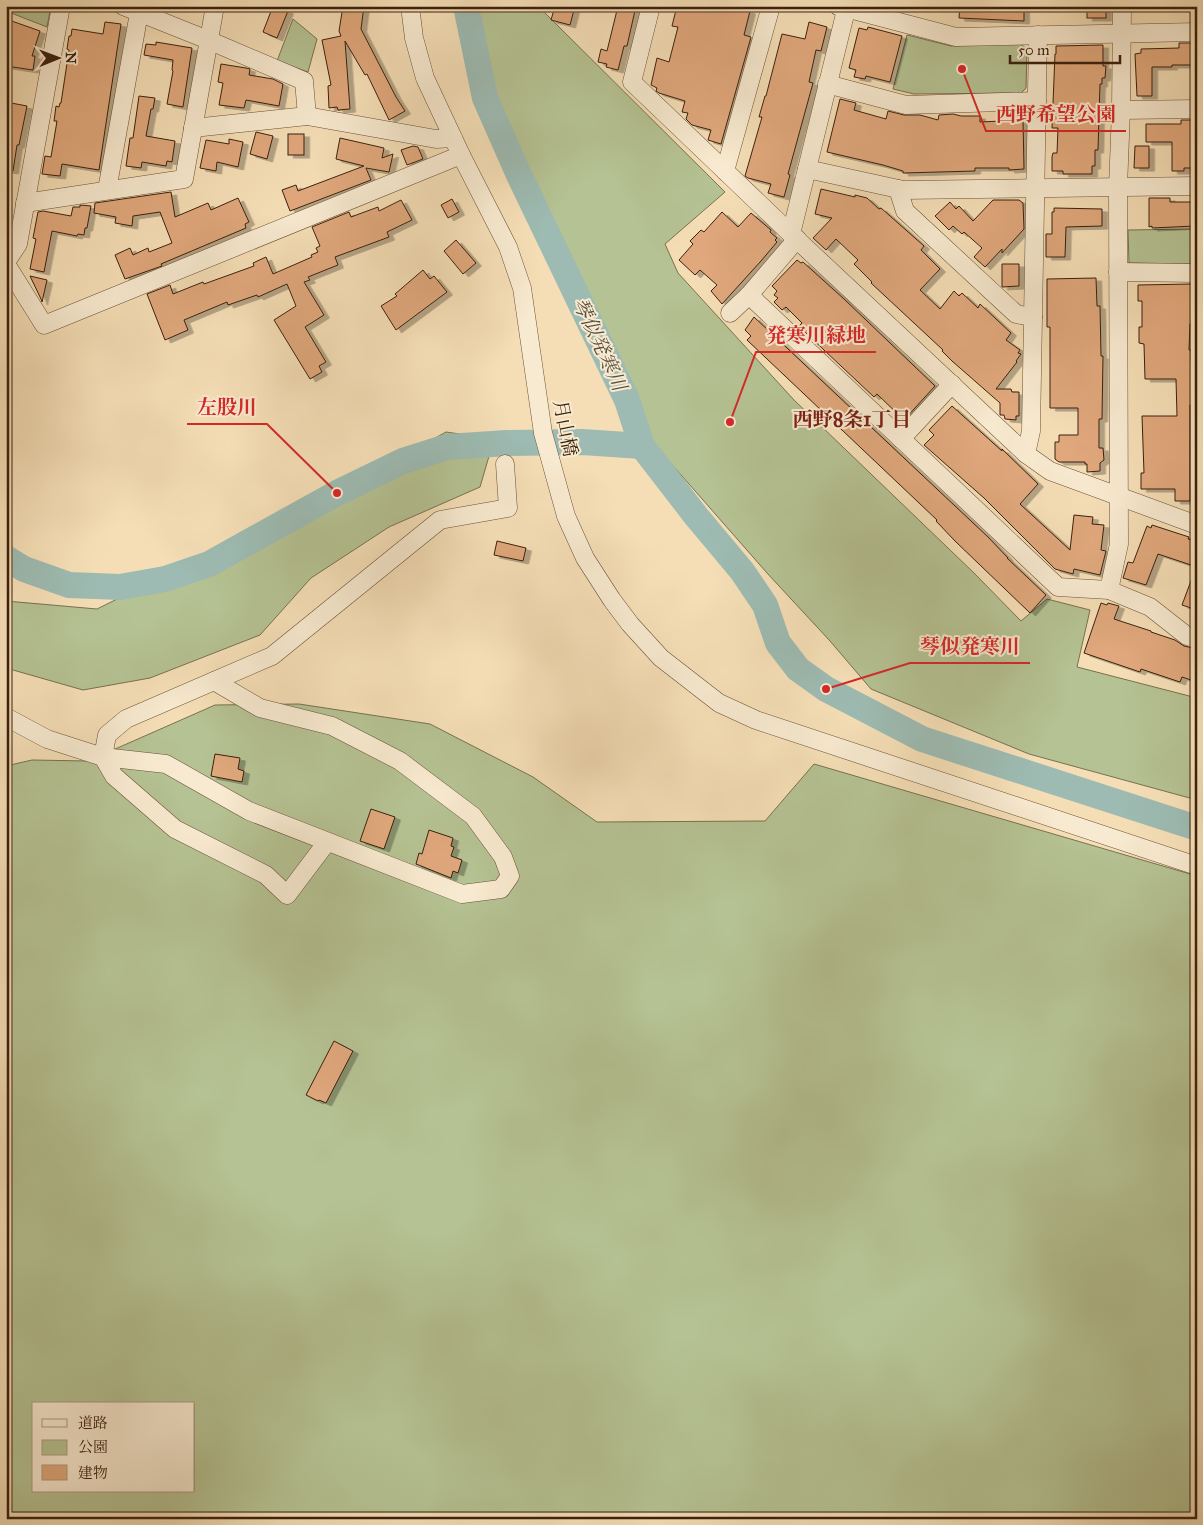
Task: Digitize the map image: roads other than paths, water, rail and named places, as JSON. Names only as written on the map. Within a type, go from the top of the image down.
[{"type":"street","points":[[61,6],[18,244],[6,263],[44,325],[461,155]]},
{"type":"street","points":[[25,203],[184,179],[214,6]]},
{"type":"street","name":"月山橋","points":[[410,6],[414,38],[425,78],[461,155],[508,247],[522,288],[543,432],[566,516],[585,558],[612,600],[630,624],[661,658],[719,703],[756,720],[1197,866]]},
{"type":"street","points":[[651,6],[632,82],[794,236],[1026,454],[1050,471],[1197,525]]},
{"type":"street","points":[[726,171],[771,6]]},
{"type":"street","points":[[1109,590],[1119,544],[1118,188],[1122,6]]},
{"type":"street","points":[[730,313],[749,295],[794,236],[807,169],[844,7],[956,37],[1197,32]]},
{"type":"street","points":[[107,190],[131,9],[304,81],[307,116]]},
{"type":"street","points":[[1026,454],[1030,431],[1038,35]]},
{"type":"street","points":[[827,84],[906,105],[1036,101]]},
{"type":"street","points":[[1121,110],[1197,109]]},
{"type":"street","points":[[193,128],[307,116],[436,139],[453,138]]},
{"type":"street","points":[[807,169],[898,189],[1197,186]]},
{"type":"street","points":[[898,189],[905,210],[1016,314],[1033,317]]},
{"type":"street","points":[[1118,272],[1197,273]]},
{"type":"street","points":[[749,295],[1058,587],[1109,590],[1150,607],[1187,636],[1197,639]]},
{"type":"street","points":[[901,439],[952,384]]},
{"type":"street","points":[[327,842],[287,895],[266,875],[175,829],[114,776],[103,757],[107,735],[126,719],[272,656],[440,520],[508,508],[505,464]]},
{"type":"street","points":[[6,717],[48,739],[103,757],[166,764],[249,811],[462,894],[501,889],[510,876],[503,857],[473,816],[400,761],[332,726],[260,708],[214,681]]},
{"type":"waterway","name":"琴似発寒川","points":[[466,6],[485,98],[519,175],[627,400],[642,446],[696,516],[742,571],[765,605],[778,643],[798,669],[826,689],[922,739],[1197,828]]},
{"type":"waterway","points":[[6,558],[24,569],[69,585],[120,587],[165,579],[209,564],[337,493],[403,461],[447,447],[507,443],[582,442],[642,446]]},
{"type":"place","name":"西野希望公園","points":[[962,69]]},
{"type":"place","name":"発寒川緑地","points":[[730,422]]},
{"type":"place","name":"左股川","points":[[337,493]]},
{"type":"place","name":"琴似発寒川","points":[[826,689]]},
{"type":"district","name":"西野8条1丁目","points":[[852,419]]}]
